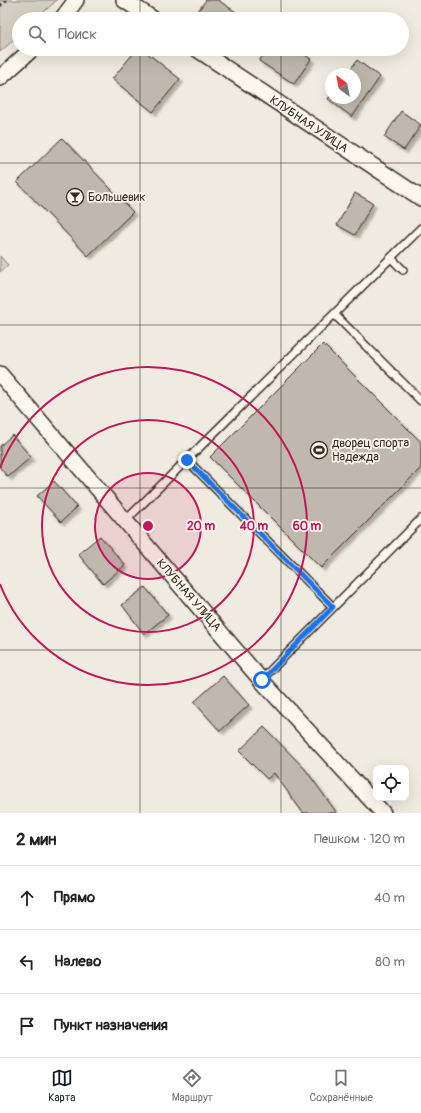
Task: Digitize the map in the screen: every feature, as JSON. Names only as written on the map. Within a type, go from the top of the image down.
[{"type":"street","points":[[67,12],[76,0]]},
{"type":"street","points":[[124,0],[142,12]]},
{"type":"street","points":[[0,78],[24,56]]},
{"type":"street","name":"КЛУБНАЯ УЛИЦА","points":[[208,56],[421,198]]},
{"type":"street","name":"КЛУБНАЯ УЛИЦА","points":[[0,374],[262,680],[383,813]]},
{"type":"lane","points":[[126,520],[421,228]]},
{"type":"lane","points":[[391,258],[403,270]]},
{"type":"lane","points":[[334,314],[421,401]]},
{"type":"lane","points":[[187,460],[333,607]]},
{"type":"lane","points":[[262,680],[421,519]]},
{"type":"path","points":[[0,6],[7,0]]},
{"type":"shaded area","points":[[0,0],[57,0],[44,12],[12,12],[12,41],[0,52]]},
{"type":"shaded area","points":[[0,256],[8,265],[0,272]]},
{"type":"building","points":[[206,0],[218,0],[236,12],[197,12]]},
{"type":"building","points":[[131,56],[151,56],[180,79],[153,112],[112,79]]},
{"type":"building","points":[[262,56],[306,56],[311,59],[294,84],[259,61]]},
{"type":"building","points":[[357,60],[380,77],[352,117],[335,104],[361,104],[361,68],[351,68]]},
{"type":"building","points":[[401,111],[421,125],[404,150],[384,137]]},
{"type":"building","name":"Большевик","points":[[62,138],[133,212],[88,256],[17,182]]},
{"type":"building","points":[[355,193],[373,203],[355,235],[337,225]]},
{"type":"building","name":"дворец спорта Надежда","points":[[323,344],[421,442],[421,468],[321,568],[210,457]]},
{"type":"building","points":[[12,435],[31,457],[8,477],[0,468],[0,446]]},
{"type":"building","points":[[54,481],[77,507],[61,522],[37,496]]},
{"type":"building","points":[[100,536],[125,565],[103,584],[78,554]]},
{"type":"building","points":[[145,587],[168,615],[144,634],[122,605]]},
{"type":"building","points":[[223,676],[249,705],[220,731],[194,702]]},
{"type":"building","points":[[264,727],[305,769],[337,813],[303,813],[274,773],[267,779],[239,751]]},
{"type":"place","name":"Большевик","points":[[75,197]]},
{"type":"place","name":"дворец спорта Надежда","points":[[319,450]]},
{"type":"route","points":[[187,460],[333,607],[262,680]]}]
